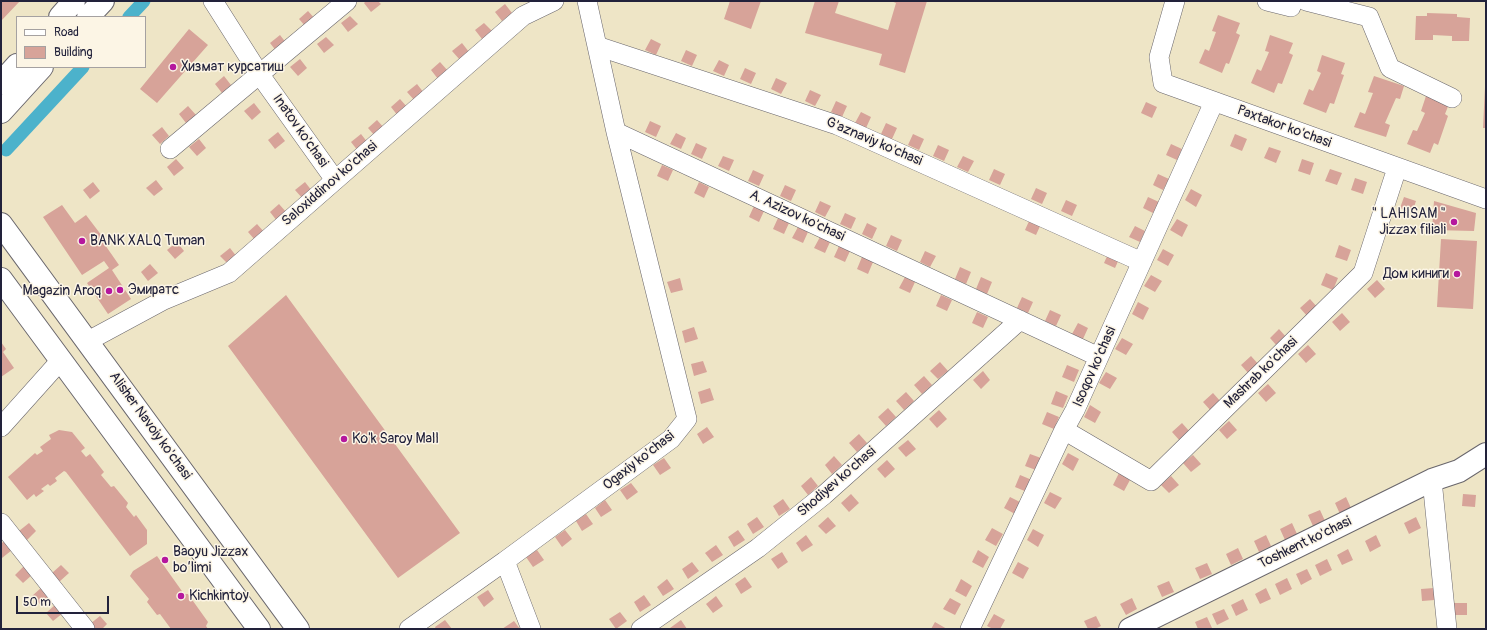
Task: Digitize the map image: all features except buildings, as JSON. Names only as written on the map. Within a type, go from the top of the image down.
[{"type":"main road","points":[[61,16],[74,1]]},
{"type":"main road","points":[[89,16],[102,1]]},
{"type":"main road","points":[[1,82],[16,66]]},
{"type":"main road","points":[[1,112],[41,68]]},
{"type":"main road","name":"Alisher Navoiy ko'chasi","points":[[1,224],[298,629]]},
{"type":"main road","points":[[1,279],[259,629]]},
{"type":"main road","name":"Toshkent ko'chasi","points":[[1130,629],[1432,480],[1484,460]]},
{"type":"main road","points":[[163,500],[189,479]]},
{"type":"street","name":"Inatov ko'chasi","points":[[212,1],[260,75],[335,180]]},
{"type":"street","points":[[170,149],[347,1]]},
{"type":"street","name":"Saloxiddinov ko'chasi","points":[[88,341],[164,300],[228,273],[523,16],[554,1]]},
{"type":"street","points":[[587,1],[616,132]]},
{"type":"street","name":"Paxtakor ko'chasi","points":[[1175,1],[1159,57],[1163,83],[1486,200]]},
{"type":"street","points":[[1267,1],[1291,7],[1292,1]]},
{"type":"street","points":[[1306,1],[1369,17],[1390,68],[1452,98]]},
{"type":"street","name":"G'aznaviy ko'chasi","points":[[597,46],[837,125],[1142,262]]},
{"type":"street","name":"Isoqov ko'chasi","points":[[970,629],[1064,430],[1075,410],[1214,102]]},
{"type":"street","name":"A. Azizov ko'chasi","points":[[616,132],[1099,357]]},
{"type":"street","name":"Ogaxiy ko'chasi","points":[[505,561],[671,439],[687,419],[616,132]]},
{"type":"street","name":"Mashrab ko'chasi","points":[[1064,430],[1150,481],[1363,273],[1397,168]]},
{"type":"street","name":"Shodiyev ko'chasi","points":[[641,629],[758,548],[824,495],[1020,320]]},
{"type":"street","points":[[1,427],[61,360]]},
{"type":"street","points":[[1432,480],[1447,629]]},
{"type":"street","points":[[1,523],[85,629]]},
{"type":"street","points":[[409,629],[505,561],[531,629]]},
{"type":"waterway","points":[[130,16],[144,1]]},
{"type":"waterway","points":[[6,150],[82,68]]},
{"type":"place","name":"Хизмат курсатиш","points":[[173,67]]},
{"type":"place","name":"\" LAHISAM \" Jizzax filiali","points":[[1454,222]]},
{"type":"place","name":"BANK XALQ Tuman","points":[[82,241]]},
{"type":"place","name":"Дом киниги","points":[[1457,274]]},
{"type":"place","name":"Эмиратс","points":[[120,290]]},
{"type":"place","name":"Magazin Aroq","points":[[109,291]]},
{"type":"place","name":"Ko'k Saroy Mall","points":[[344,439]]},
{"type":"place","name":"Baoyu Jizzax bo’limi","points":[[165,560]]},
{"type":"place","name":"Kichkintoy","points":[[181,596]]}]
